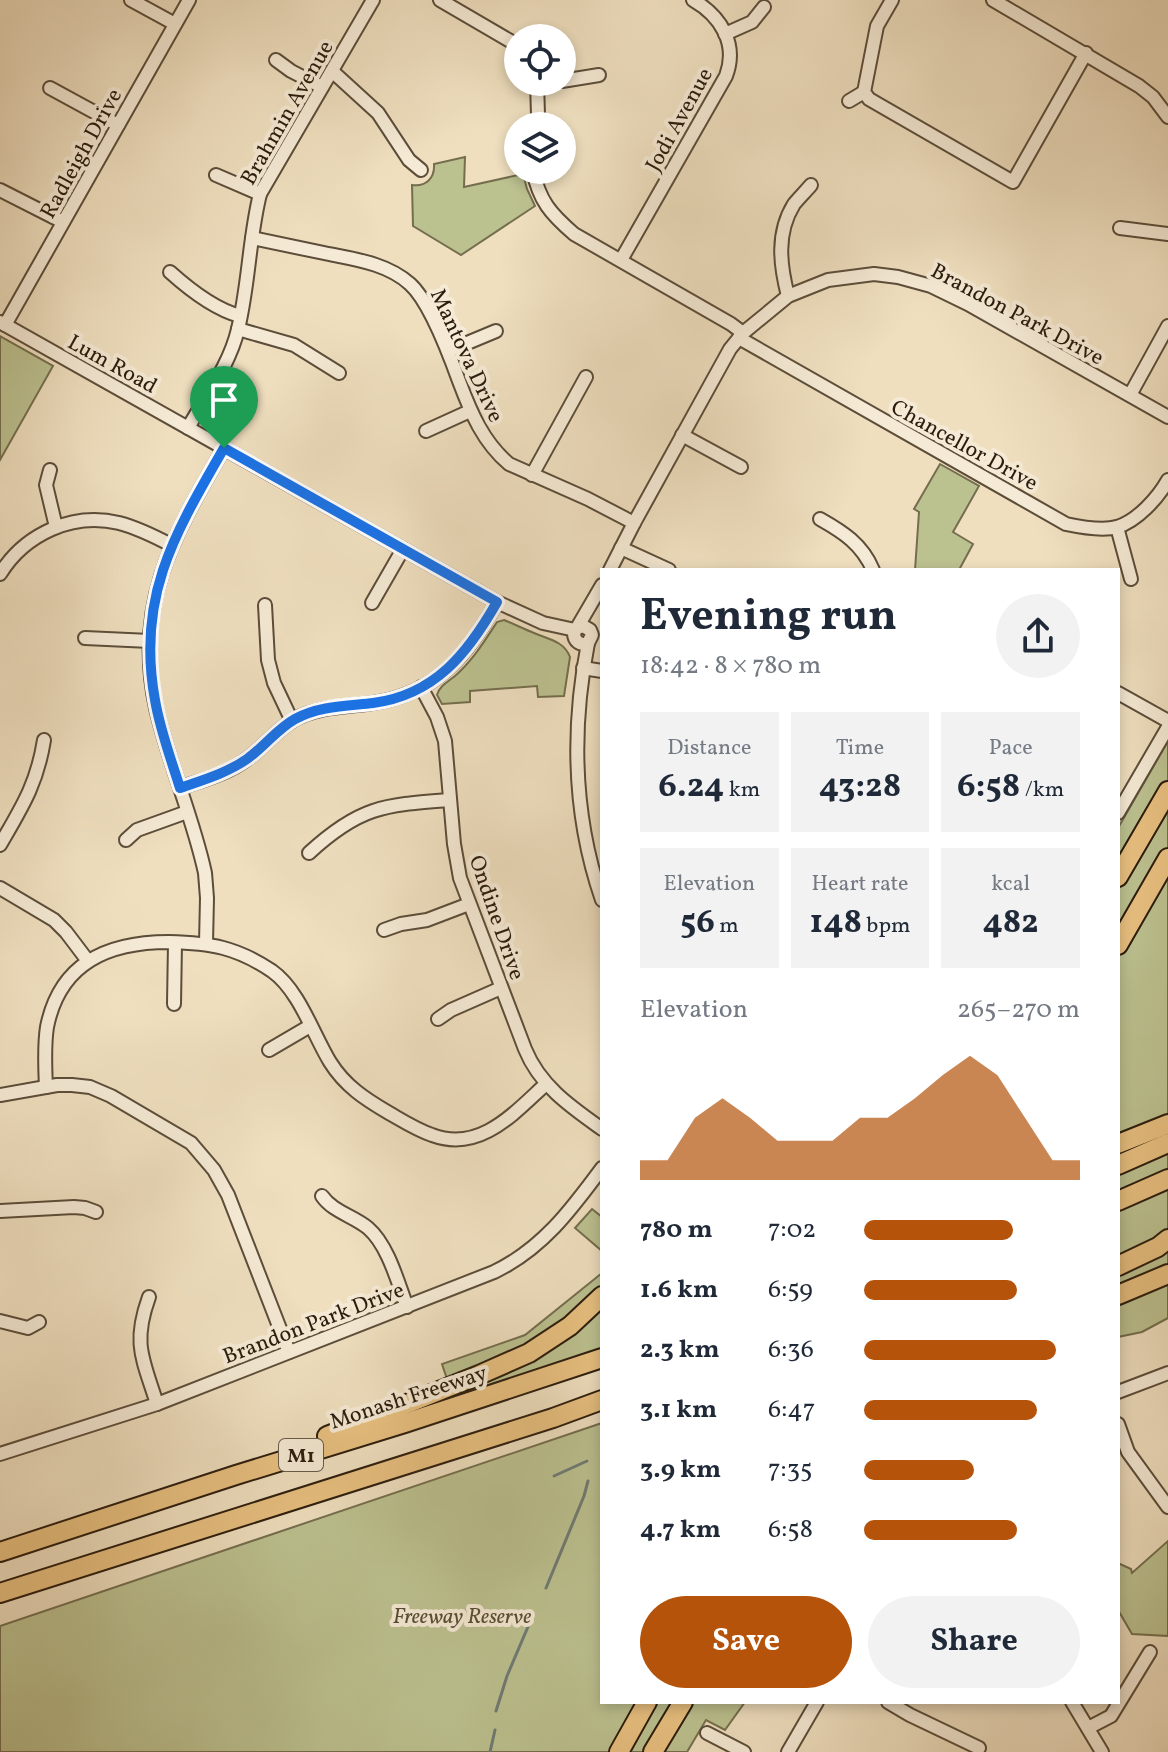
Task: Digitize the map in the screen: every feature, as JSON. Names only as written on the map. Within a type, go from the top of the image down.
[{"type":"highway","points":[[1120,859],[1168,790]]},
{"type":"highway","points":[[1120,874],[1168,790]]},
{"type":"highway","points":[[1120,942],[1168,858]]},
{"type":"highway","points":[[1120,1143],[1168,1124]]},
{"type":"highway","points":[[1120,1164],[1168,1143]]},
{"type":"highway","points":[[1120,1200],[1168,1179]]},
{"type":"highway","points":[[1120,1265],[1168,1239]]},
{"type":"highway","points":[[1120,1294],[1168,1274]]},
{"type":"highway","points":[[236,1475],[529,1353],[570,1326],[600,1298]]},
{"type":"highway","name":"Monash Freeway","points":[[0,1552],[600,1359]]},
{"type":"highway","name":"M1","points":[[0,1593],[600,1403]]},
{"type":"highway","points":[[619,1752],[646,1704]]},
{"type":"highway","points":[[653,1752],[682,1704]]},
{"type":"street","points":[[131,0],[175,24]]},
{"type":"street","name":"Radleigh Drive","points":[[2,323],[189,0]]},
{"type":"street","name":"Brahmin Avenue","points":[[188,428],[228,358],[239,322],[260,194],[373,0]]},
{"type":"street","points":[[440,0],[504,37]]},
{"type":"street","points":[[693,0],[708,8],[725,34],[752,22],[764,7]]},
{"type":"street","points":[[892,0],[877,26],[864,92],[869,99],[1013,182],[1086,53]]},
{"type":"street","points":[[993,0],[1139,86],[1153,97],[1168,117]]},
{"type":"street","name":"Jodi Avenue","points":[[621,260],[726,76],[730,51],[725,34]]},
{"type":"street","points":[[276,60],[322,87]]},
{"type":"street","points":[[332,71],[378,113],[409,160],[421,170]]},
{"type":"street","points":[[576,79],[599,75]]},
{"type":"street","points":[[50,88],[118,125]]},
{"type":"street","points":[[849,101],[864,92]]},
{"type":"street","points":[[216,175],[260,194]]},
{"type":"street","name":"Chancellor Drive","points":[[535,184],[552,215],[574,234],[741,336],[1066,524],[1081,528],[1117,527]]},
{"type":"street","points":[[788,296],[781,260],[781,235],[794,205],[811,185]]},
{"type":"street","points":[[0,190],[63,222]]},
{"type":"street","points":[[1120,228],[1168,234]]},
{"type":"street","name":"Mantova Drive","points":[[252,238],[359,261],[398,275],[412,285],[423,300],[448,351],[470,411],[483,436],[499,456],[509,464],[634,523]]},
{"type":"street","points":[[170,272],[187,288],[239,322],[294,345],[339,373]]},
{"type":"street","name":"Brandon Park Drive","points":[[611,568],[722,363],[741,336],[788,296],[828,280],[874,274],[931,286],[1168,417]]},
{"type":"street","name":"Lum Road","points":[[2,323],[497,602],[581,636]]},
{"type":"street","points":[[1130,395],[1168,326]]},
{"type":"street","points":[[448,351],[496,331]]},
{"type":"street","points":[[532,475],[586,377]]},
{"type":"street","points":[[426,431],[470,411]]},
{"type":"street","points":[[682,435],[741,467]]},
{"type":"street","points":[[206,943],[205,873],[154,698],[150,641],[156,594],[171,545],[224,448]]},
{"type":"street","points":[[50,470],[46,485],[56,527]]},
{"type":"street","points":[[1131,579],[1117,527],[1152,504],[1168,480]]},
{"type":"street","points":[[820,519],[856,543],[872,568]]},
{"type":"street","points":[[0,574],[14,556],[38,535],[56,527],[87,521],[116,523],[148,533],[171,545]]},
{"type":"street","points":[[621,548],[665,568]]},
{"type":"street","points":[[372,603],[403,549]]},
{"type":"street","points":[[600,590],[581,636],[583,668],[577,722],[578,790],[586,844],[600,893]]},
{"type":"street","points":[[581,636],[600,598]]},
{"type":"street","points":[[180,788],[232,769],[292,721],[330,707],[399,698],[421,687],[446,671],[468,649],[497,602]]},
{"type":"street","points":[[265,605],[268,660],[274,683],[292,721]]},
{"type":"street","points":[[85,638],[150,641]]},
{"type":"street","points":[[583,668],[600,671]]},
{"type":"street","name":"Ondine Drive","points":[[421,687],[444,733],[455,854],[469,904],[528,1058],[562,1100],[600,1128]]},
{"type":"street","points":[[1120,694],[1168,724],[1120,809]]},
{"type":"street","points":[[0,845],[34,782],[44,740]]},
{"type":"street","points":[[309,853],[341,826],[368,811],[396,804],[450,800]]},
{"type":"street","points":[[126,840],[137,830],[187,812]]},
{"type":"street","points":[[0,888],[57,923],[88,961]]},
{"type":"street","points":[[384,930],[427,920],[469,904]]},
{"type":"street","points":[[46,1087],[46,1036],[53,1006],[69,980],[88,961],[125,945],[145,942],[206,943],[235,951],[273,972],[291,990],[336,1071],[356,1092],[416,1128],[446,1140],[469,1139],[488,1132],[546,1084]]},
{"type":"street","points":[[174,1004],[175,943]]},
{"type":"street","points":[[438,1019],[501,988]]},
{"type":"street","points":[[269,1050],[310,1026]]},
{"type":"street","points":[[0,1095],[72,1085],[98,1090],[179,1135],[200,1152],[228,1195],[289,1352]]},
{"type":"street","name":"Brandon Park Drive","points":[[0,1454],[157,1404],[503,1268],[525,1254],[563,1220],[600,1171]]},
{"type":"street","points":[[322,1196],[328,1204],[362,1223],[377,1237],[407,1307]]},
{"type":"street","points":[[0,1211],[74,1207],[96,1212]]},
{"type":"street","points":[[149,1297],[139,1340],[157,1404]]},
{"type":"street","points":[[0,1321],[28,1328],[39,1322]]},
{"type":"street","points":[[1120,1391],[1168,1373]]},
{"type":"street","points":[[1120,1430],[1128,1452],[1168,1507]]},
{"type":"street","points":[[1120,1701],[1150,1652]]},
{"type":"street","points":[[788,1752],[816,1704]]},
{"type":"street","points":[[891,1704],[979,1748]]},
{"type":"street","points":[[1073,1704],[1102,1752]]},
{"type":"street","points":[[1088,1728],[1111,1716],[1118,1704]]},
{"type":"street","points":[[707,1733],[744,1752]]},
{"type":"green space","points":[[465,157],[464,187],[504,178],[504,184],[526,184],[535,206],[461,255],[413,226],[412,185],[421,185],[429,180],[434,164]]},
{"type":"green space","points":[[0,336],[53,366],[0,460]]},
{"type":"green space","points":[[940,464],[979,486],[953,532],[973,544],[960,568],[915,568],[919,512],[914,509]]},
{"type":"green space","points":[[504,620],[564,647],[570,657],[564,696],[538,697],[537,686],[470,691],[470,702],[442,704],[437,695],[440,689],[467,664],[497,622]]},
{"type":"green space","points":[[1168,741],[1168,1318],[1142,1332],[1120,1337],[1120,825]]},
{"type":"green space","points":[[592,1209],[600,1215],[600,1249],[575,1228]]},
{"type":"green space","points":[[600,1275],[600,1359],[456,1406],[442,1364],[525,1335]]},
{"type":"green space","name":"Freeway Reserve","points":[[600,1424],[600,1704],[744,1704],[725,1730],[706,1720],[687,1752],[0,1752],[0,1626]]},
{"type":"green space","points":[[1168,1541],[1168,1636],[1132,1634],[1120,1613],[1120,1564],[1131,1569],[1132,1573]]},
{"type":"waterway","points":[[554,1476],[587,1461]]},
{"type":"waterway","points":[[546,1588],[588,1481]]},
{"type":"waterway","points":[[496,1711],[533,1615]]},
{"type":"waterway","points":[[490,1752],[495,1730]]},
{"type":"route","points":[[224,448],[497,602],[468,649],[426,684],[399,698],[330,707],[295,719],[232,769],[180,788],[154,698],[150,662],[152,617],[162,570],[176,534],[224,448]]}]
